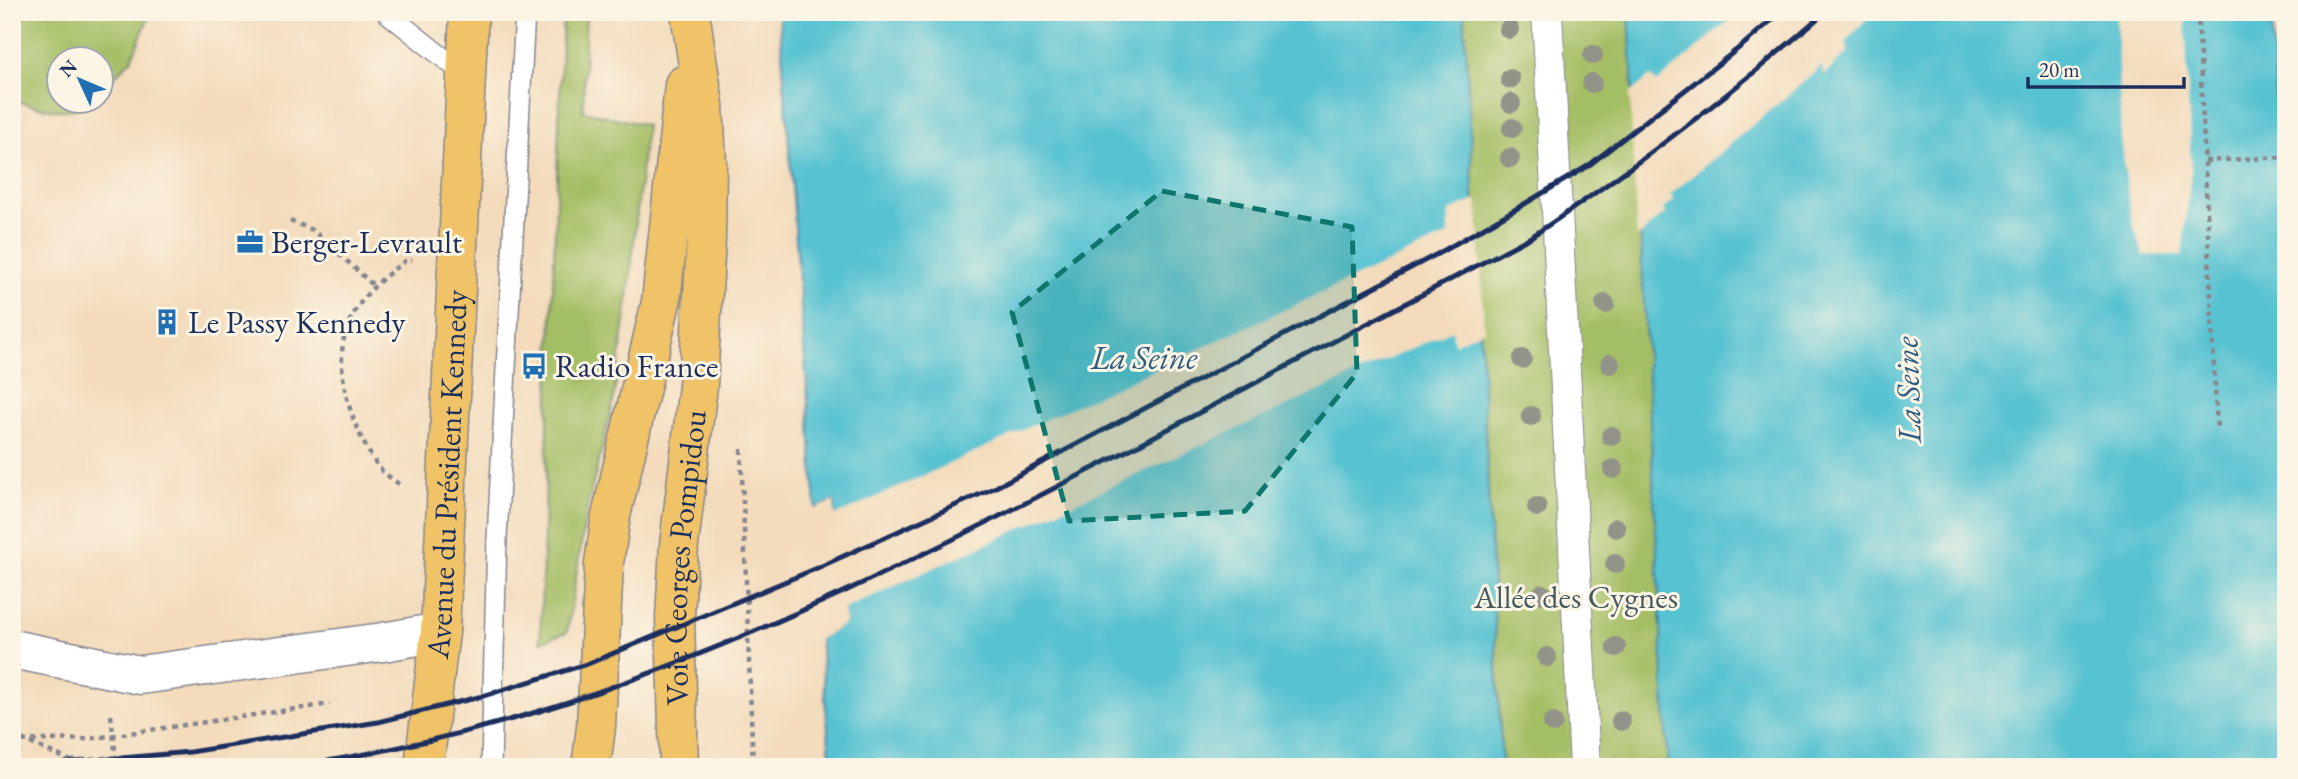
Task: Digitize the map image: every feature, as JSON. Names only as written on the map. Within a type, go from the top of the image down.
[{"type":"main road","name":"Avenue du Président Kennedy","points":[[424,767],[440,632],[469,12]]},
{"type":"main road","points":[[591,767],[596,727],[604,563],[611,516],[661,302],[690,18]]},
{"type":"main road","name":"Voie Georges Pompidou","points":[[679,767],[675,617],[698,386],[706,238],[707,163],[704,105],[690,18]]},
{"type":"street","points":[[1547,12],[1586,767]]},
{"type":"street","points":[[12,649],[140,675],[440,632]]},
{"type":"lane","points":[[386,12],[466,76]]},
{"type":"lane","name":"Avenue du Président Kennedy","points":[[491,767],[497,538],[525,12]]},
{"type":"path","points":[[2198,12],[2217,432]]},
{"type":"path","points":[[2205,161],[2286,157]]},
{"type":"path","points":[[290,221],[313,230],[373,285]]},
{"type":"path","points":[[446,499],[403,487],[380,469],[354,421],[340,368],[345,333],[373,285],[405,261],[457,258]]},
{"type":"path","points":[[12,741],[88,739],[330,704]]},
{"type":"path","points":[[111,713],[117,767]]},
{"type":"path","points":[[12,735],[71,764],[116,757]]},
{"type":"highlighted area","points":[[1162,191],[1352,227],[1357,373],[1245,511],[1069,521],[1012,312]]},
{"type":"green space","points":[[12,12],[151,12],[131,60],[116,75],[116,46],[46,46],[46,108],[12,100]]},
{"type":"green space","points":[[563,12],[586,12],[583,111],[646,125],[627,308],[613,403],[587,508],[567,632],[540,642]]},
{"type":"green space","name":"Allée des Cygnes","points":[[1464,12],[1629,12],[1668,767],[1502,767]]},
{"type":"water","name":"La Seine","points":[[779,12],[1464,12],[1502,767],[831,767],[820,638],[845,623],[834,501],[816,509]]},
{"type":"water","name":"La Seine","points":[[1629,12],[2271,12],[2286,299],[2286,767],[1668,767]]},
{"type":"pier","points":[[1739,12],[1874,12],[1846,41],[1848,52],[1824,75],[1822,66],[1670,195],[1674,200],[1663,209],[1665,213],[1637,238],[1630,94],[1650,76],[1657,83]]},
{"type":"pier","points":[[2116,12],[2185,12],[2191,172],[2182,255],[2143,255],[2130,212],[2121,136]]},
{"type":"pier","points":[[1477,199],[1484,330],[1454,344],[1452,330],[844,609],[845,624],[816,641],[818,635],[842,622],[830,506],[817,512],[813,510],[834,501],[835,516],[1448,235],[1449,212]]},
{"type":"railway","points":[[53,764],[190,752],[378,722],[483,696],[590,663],[815,569],[996,487],[1441,252],[1516,209],[1588,166],[1781,12]]},
{"type":"railway","points":[[291,767],[450,736],[543,710],[620,684],[772,624],[995,519],[1531,237],[1682,129],[1825,12]]},
{"type":"place","name":"Berger-Levrault","points":[[250,242]]},
{"type":"place","name":"Le Passy Kennedy","points":[[167,322]]},
{"type":"place","name":"Radio France","points":[[534,366]]}]
